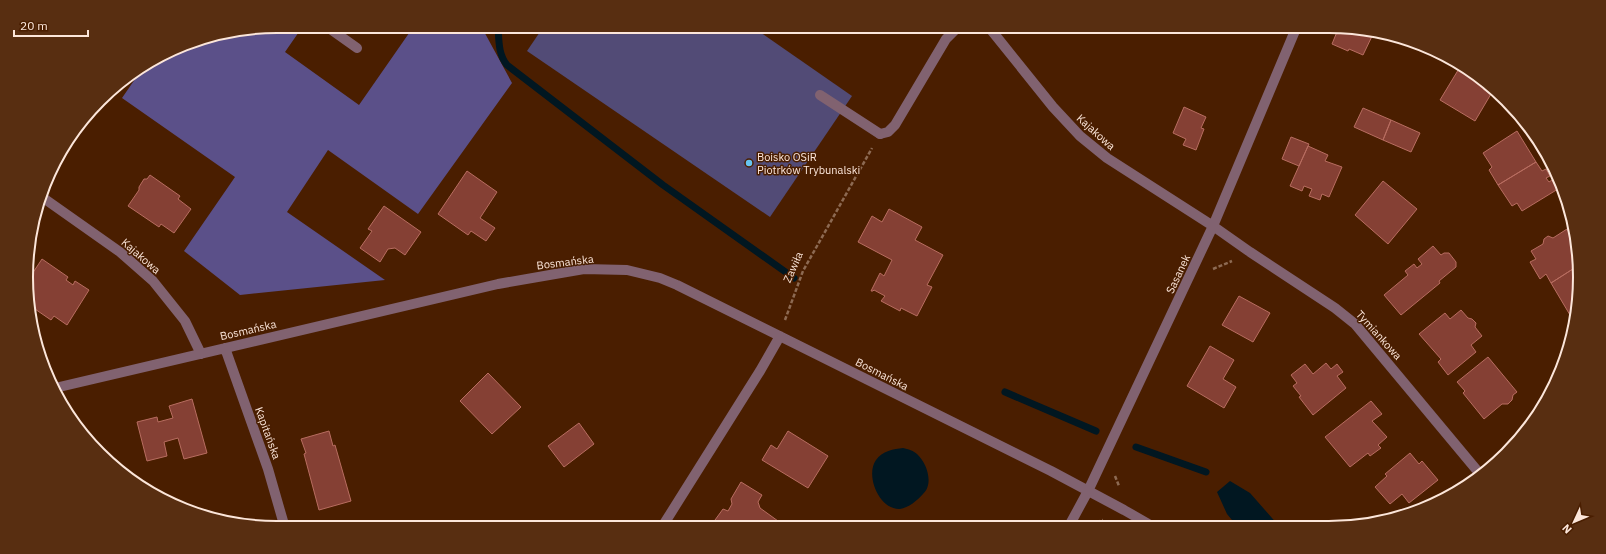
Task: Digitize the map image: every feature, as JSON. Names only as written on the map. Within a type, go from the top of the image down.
[{"type":"street","points":[[336,33],[357,48]]},
{"type":"street","points":[[820,95],[880,134],[888,132],[895,125],[946,39],[952,33]]},
{"type":"street","name":"Kajakowa","points":[[994,33],[1053,107],[1080,136],[1107,158],[1214,226]]},
{"type":"street","name":"Sasanek","points":[[1072,521],[1088,491],[1214,226],[1294,33]]},
{"type":"street","name":"Kajakowa","points":[[46,200],[120,252],[153,281],[185,321],[201,354]]},
{"type":"street","name":"Tymiankowa","points":[[1214,226],[1250,252],[1335,308],[1355,324],[1478,471]]},
{"type":"street","name":"Bosmańska","points":[[59,387],[498,284],[584,269],[628,270],[660,278],[780,336],[1088,491],[1143,521]]},
{"type":"street","points":[[666,521],[760,371],[780,336]]},
{"type":"street","name":"Kapitańska","points":[[225,348],[268,469],[283,521]]},
{"type":"path","name":"Zawiła","points":[[780,336],[803,271],[880,134]]},
{"type":"shaded area","points":[[277,33],[298,33],[285,52],[359,105],[409,33],[485,33],[512,83],[418,214],[328,150],[287,212],[385,280],[240,295],[184,251],[235,177],[122,98],[136,77],[169,58],[214,41],[245,35]]},
{"type":"shaded area","name":"Boisko OSiR Piotrków Trybunalski","points":[[539,33],[761,33],[852,96],[770,217],[527,51]]},
{"type":"water","points":[[903,448],[914,452],[921,458],[929,479],[926,490],[921,496],[916,501],[900,509],[892,508],[880,498],[873,482],[872,474],[873,466],[881,454]]},
{"type":"water","points":[[1230,481],[1250,493],[1275,521],[1233,521],[1227,514],[1217,492]]},
{"type":"building","points":[[1336,33],[1372,37],[1363,55],[1349,49],[1348,51],[1332,44]]},
{"type":"building","points":[[1458,70],[1478,83],[1491,95],[1475,121],[1440,100]]},
{"type":"building","points":[[1184,107],[1206,117],[1201,128],[1204,129],[1196,150],[1183,145],[1186,139],[1173,133]]},
{"type":"building","points":[[1363,108],[1391,120],[1383,140],[1354,127]]},
{"type":"building","points":[[1391,120],[1420,133],[1411,152],[1383,140]]},
{"type":"building","points":[[1517,131],[1536,162],[1498,185],[1489,170],[1492,167],[1483,153]]},
{"type":"building","points":[[1291,137],[1309,144],[1299,166],[1282,159]]},
{"type":"building","points":[[1308,146],[1328,155],[1325,161],[1342,167],[1329,197],[1322,194],[1320,200],[1309,196],[1312,189],[1304,186],[1302,191],[1290,186]]},
{"type":"building","points":[[1536,162],[1542,171],[1546,169],[1550,176],[1546,178],[1549,182],[1552,180],[1556,190],[1522,211],[1517,203],[1512,206],[1498,185]]},
{"type":"building","points":[[467,171],[497,192],[480,218],[495,228],[486,241],[471,231],[468,235],[438,214]]},
{"type":"building","points":[[150,175],[180,196],[178,199],[191,209],[174,233],[161,224],[159,227],[128,206],[139,190],[139,187],[144,179],[147,179]]},
{"type":"building","points":[[1383,181],[1417,209],[1388,244],[1355,215]]},
{"type":"building","points":[[384,206],[421,232],[405,255],[395,248],[388,249],[380,262],[360,248],[372,231],[368,229]]},
{"type":"building","points":[[889,209],[922,227],[915,240],[943,255],[927,285],[932,287],[917,316],[901,308],[900,311],[881,301],[885,296],[874,290],[871,291],[880,273],[884,276],[892,260],[858,242],[872,216],[882,222]]},
{"type":"building","points":[[1567,229],[1571,245],[1573,269],[1551,283],[1546,274],[1540,279],[1530,262],[1536,259],[1531,251],[1543,244],[1544,239],[1548,236],[1553,238]]},
{"type":"building","points":[[1433,246],[1441,255],[1444,253],[1449,253],[1456,262],[1456,267],[1439,281],[1440,283],[1401,315],[1384,295],[1408,275],[1405,271],[1414,264],[1417,268],[1422,264],[1418,259]]},
{"type":"building","points":[[42,259],[68,277],[66,280],[73,285],[75,281],[89,290],[67,325],[54,316],[51,320],[35,309],[33,272]]},
{"type":"building","points":[[1573,269],[1570,315],[1551,283]]},
{"type":"building","points":[[1239,296],[1270,313],[1253,342],[1222,325]]},
{"type":"building","points":[[1461,310],[1468,318],[1472,319],[1476,323],[1475,327],[1482,336],[1471,345],[1476,352],[1448,375],[1438,362],[1441,359],[1419,334],[1445,313],[1450,319]]},
{"type":"building","points":[[1210,346],[1234,360],[1223,379],[1236,387],[1224,408],[1187,386]]},
{"type":"building","points":[[1488,357],[1517,392],[1513,395],[1512,400],[1508,404],[1502,404],[1484,419],[1463,393],[1465,391],[1457,382]]},
{"type":"building","points":[[1326,363],[1331,369],[1337,364],[1343,372],[1337,376],[1346,388],[1313,415],[1299,397],[1301,396],[1293,386],[1297,383],[1291,375],[1305,364],[1313,374]]},
{"type":"building","points":[[488,373],[521,407],[492,434],[460,401]]},
{"type":"building","points":[[192,399],[207,453],[184,459],[178,438],[164,442],[167,456],[147,461],[137,422],[157,417],[158,422],[173,418],[169,406]]},
{"type":"building","points":[[1371,401],[1382,414],[1372,421],[1387,437],[1378,445],[1381,448],[1370,456],[1368,453],[1350,467],[1325,437]]},
{"type":"building","points":[[579,423],[594,444],[564,467],[548,446]]},
{"type":"building","points":[[329,431],[333,446],[335,445],[351,501],[319,510],[304,454],[306,453],[301,439]]},
{"type":"building","points":[[788,431],[828,456],[808,488],[762,460],[771,445],[777,449]]},
{"type":"building","points":[[1410,453],[1419,464],[1422,461],[1438,480],[1409,503],[1402,494],[1390,504],[1375,487],[1387,476],[1385,474]]},
{"type":"building","points":[[741,482],[762,495],[758,502],[760,508],[778,521],[715,520],[723,509],[728,511],[732,504],[731,499]]},
{"type":"waterway","points":[[498,33],[500,52],[507,65],[663,185],[794,278]]},
{"type":"waterway","points":[[1005,392],[1096,431]]},
{"type":"waterway","points":[[1136,447],[1206,472]]},
{"type":"place","name":"Boisko OSiR Piotrków Trybunalski","points":[[749,163]]}]
